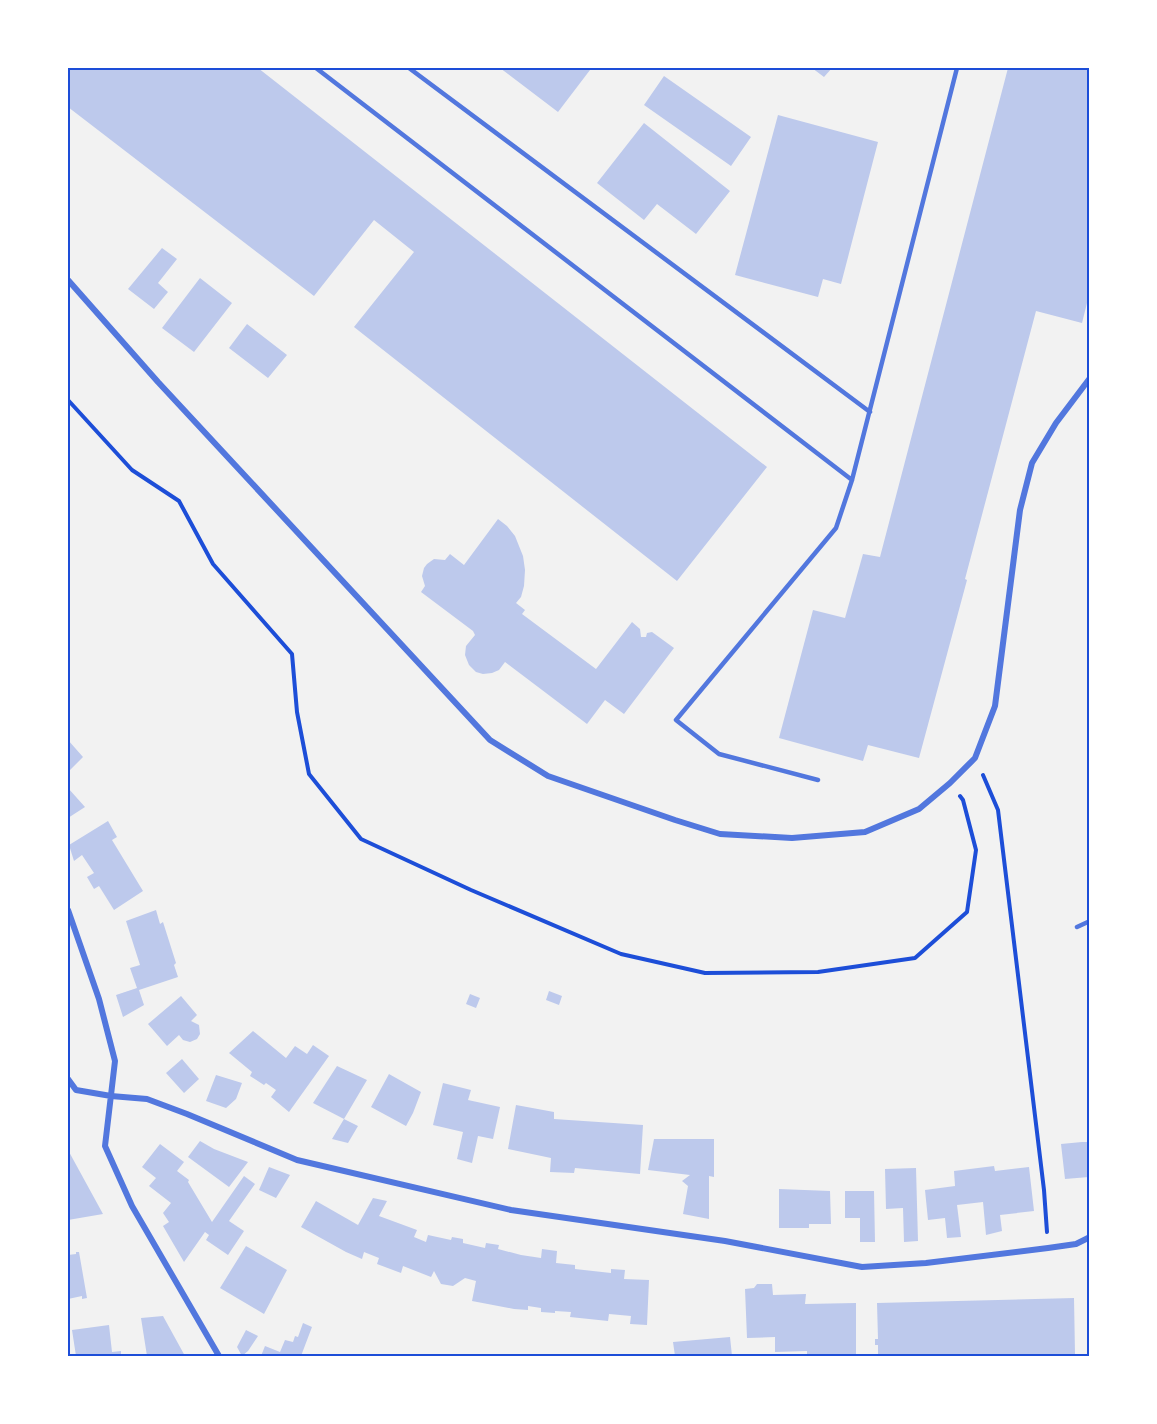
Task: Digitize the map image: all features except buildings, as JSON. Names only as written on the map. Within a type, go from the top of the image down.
[{"type":"street","points":[[68,280],[158,382],[490,740],[548,776],[720,834],[792,838],[865,832],[919,809],[975,758],[995,706],[1020,510],[1032,463],[1056,423],[1089,378]]},
{"type":"street","points":[[68,910],[105,1019],[115,1061],[105,1146],[132,1206],[219,1356]]},
{"type":"street","points":[[68,1079],[76,1090],[147,1099],[297,1160],[511,1210],[725,1242],[862,1267],[926,1263],[1048,1248],[1076,1244],[1089,1237]]},
{"type":"lane","points":[[316,68],[852,480]]},
{"type":"lane","points":[[409,68],[870,412]]},
{"type":"lane","points":[[818,780],[719,754],[676,720],[836,528],[852,480],[870,412],[957,68]]},
{"type":"lane","points":[[1077,927],[1089,921]]},
{"type":"path","points":[[68,400],[132,470],[179,501],[213,564],[292,654],[297,712],[309,774],[361,838],[482,895],[621,954],[705,973],[818,972],[915,958],[967,912],[976,850],[963,800],[950,783]]},
{"type":"path","points":[[975,758],[998,810],[1044,1190],[1048,1248]]}]
